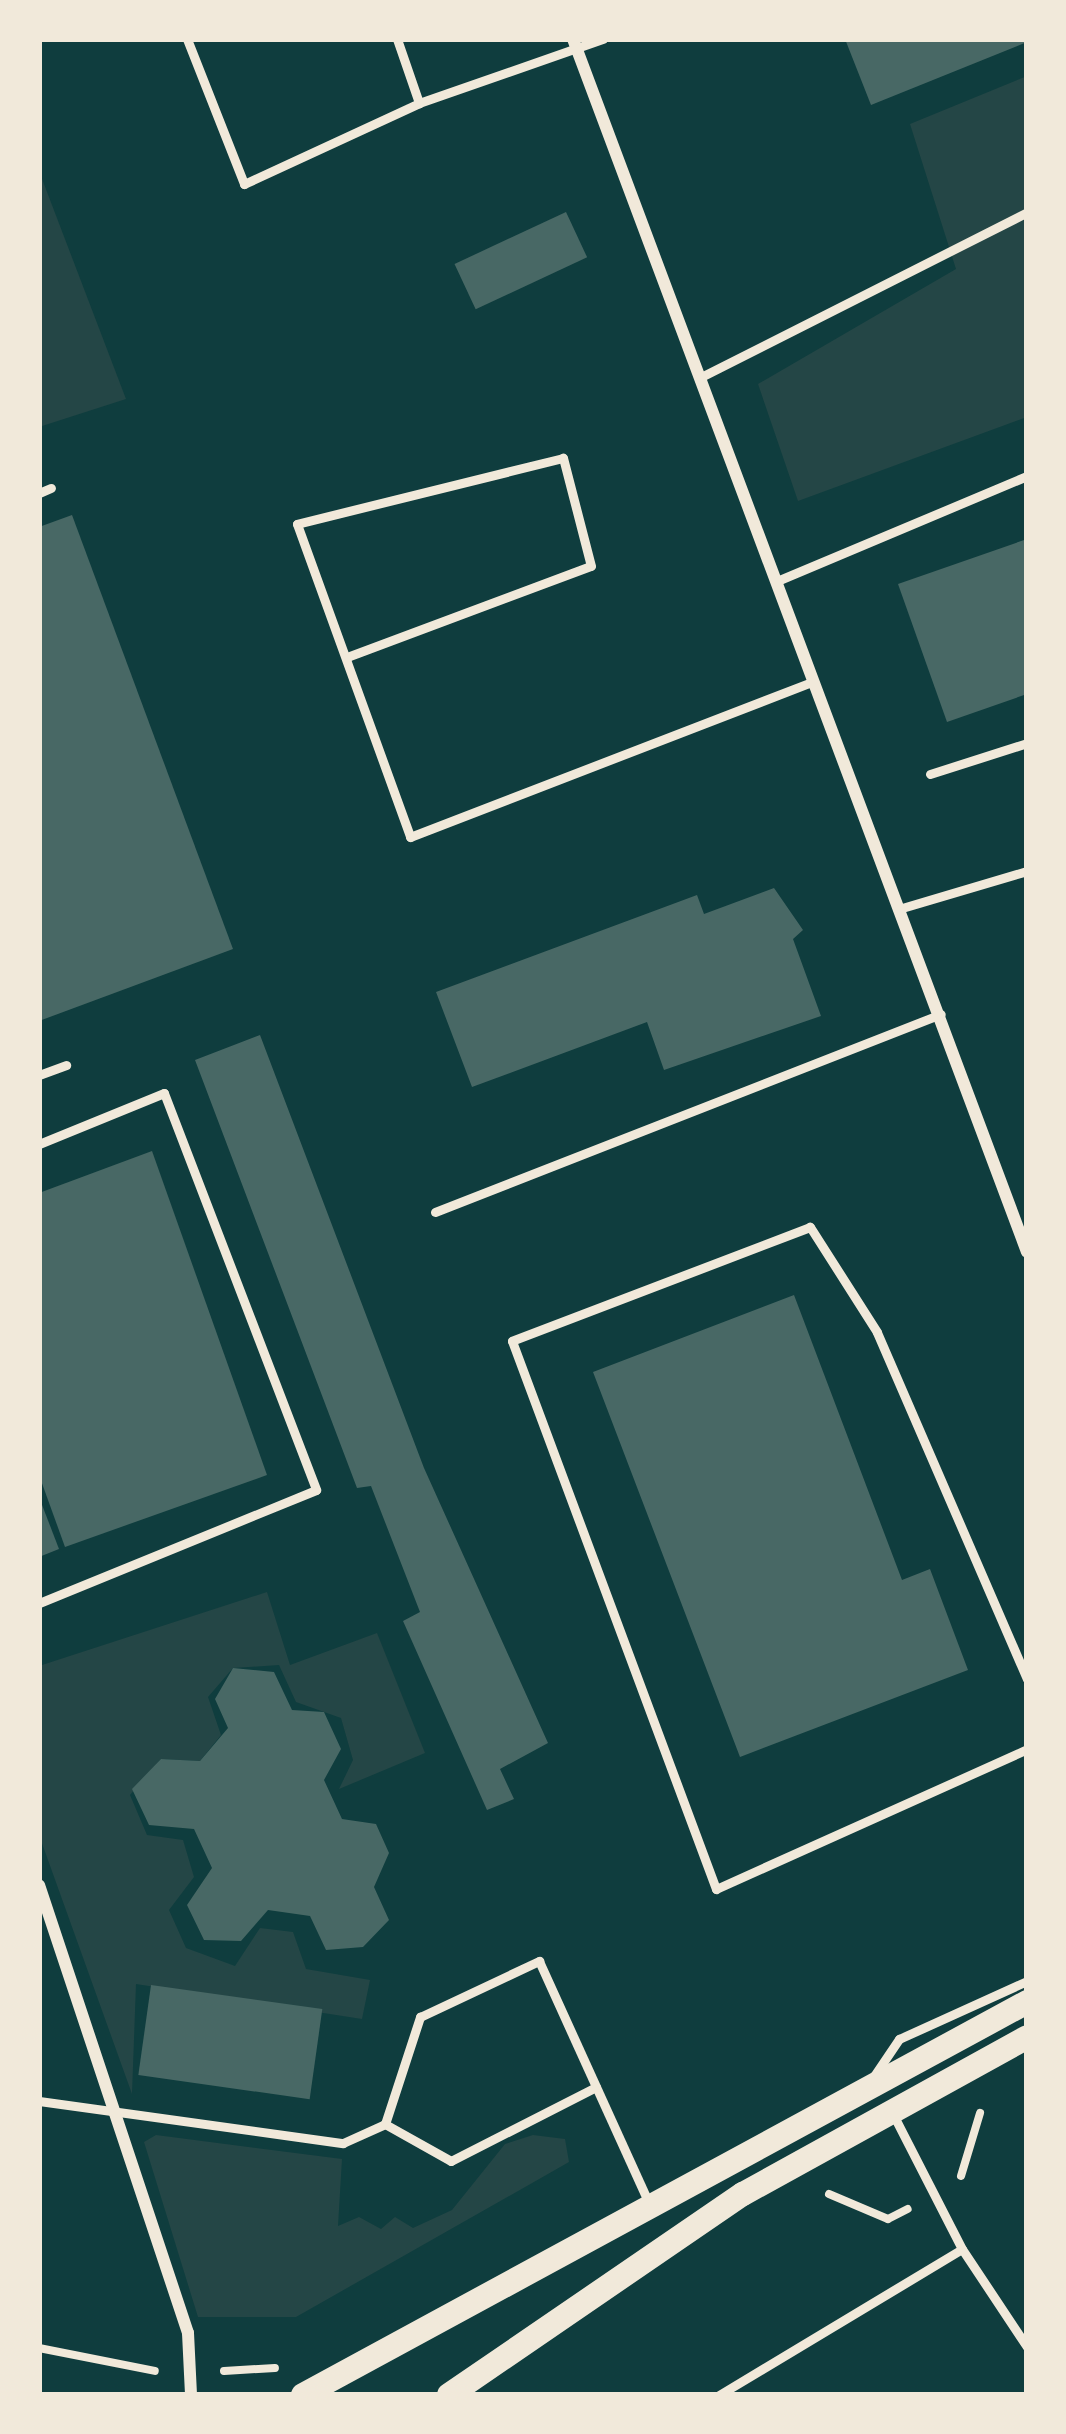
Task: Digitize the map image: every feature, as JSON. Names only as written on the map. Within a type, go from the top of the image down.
[{"type":"main road","points":[[303,2395],[650,2206],[857,2101],[1027,2002]]},
{"type":"main road","points":[[449,2395],[573,2303],[891,2110],[1027,2037]]},
{"type":"street","points":[[574,43],[703,376],[1027,1252]]},
{"type":"street","points":[[39,1885],[188,2333],[191,2395]]},
{"type":"lane","points":[[187,39],[244,184],[419,103],[574,43],[603,39]]},
{"type":"lane","points":[[397,39],[419,103]]},
{"type":"lane","points":[[703,376],[1027,212]]},
{"type":"lane","points":[[346,657],[591,566],[562,458],[297,524],[410,837],[814,681]]},
{"type":"lane","points":[[777,581],[1027,476]]},
{"type":"lane","points":[[39,493],[51,488]]},
{"type":"lane","points":[[930,774],[1027,743]]},
{"type":"lane","points":[[902,908],[1027,871]]},
{"type":"lane","points":[[435,1212],[941,1014]]},
{"type":"lane","points":[[39,1075],[66,1065]]},
{"type":"lane","points":[[39,1144],[164,1093],[316,1490],[39,1604]]},
{"type":"lane","points":[[1027,1679],[877,1332],[810,1227],[512,1341],[716,1889],[1027,1749]]},
{"type":"lane","points":[[39,2101],[110,2103],[343,2143],[385,2124],[420,2017],[539,1960],[650,2206]]},
{"type":"lane","points":[[857,2101],[899,2039],[1027,1981]]},
{"type":"lane","points":[[385,2124],[451,2162],[596,2087]]},
{"type":"lane","points":[[891,2110],[962,2249],[1027,2347]]},
{"type":"lane","points":[[719,2395],[962,2249]]},
{"type":"path","points":[[932,2192],[960,2179],[965,2135],[996,2104]]},
{"type":"shaded area","points":[[1027,76],[1027,417],[798,501],[758,384],[956,269],[910,124]]},
{"type":"shaded area","points":[[39,171],[126,399],[39,427]]},
{"type":"shaded area","points":[[267,1592],[290,1665],[377,1633],[425,1753],[339,1789],[353,1760],[341,1718],[296,1702],[279,1665],[233,1668],[208,1697],[221,1735],[200,1761],[161,1759],[130,1795],[147,1835],[183,1840],[194,1877],[169,1910],[186,1948],[235,1966],[260,1928],[293,1932],[306,1969],[370,1980],[362,2019],[136,1984],[132,2094],[39,1835],[39,1666]]},
{"type":"shaded area","points":[[156,2135],[342,2159],[338,2226],[359,2217],[381,2229],[395,2217],[413,2228],[452,2210],[505,2144],[533,2135],[565,2139],[569,2162],[296,2317],[198,2317],[144,2142]]},
{"type":"building","points":[[845,39],[1027,39],[1027,42],[871,105]]},
{"type":"building","points":[[566,212],[587,257],[476,309],[455,264]]},
{"type":"building","points":[[72,515],[233,949],[39,1021],[39,527]]},
{"type":"building","points":[[1027,539],[1027,694],[947,722],[898,584]]},
{"type":"building","points":[[774,888],[803,930],[793,939],[821,1016],[664,1070],[647,1022],[472,1087],[436,992],[697,895],[704,914]]},
{"type":"building","points":[[260,1035],[424,1468],[548,1743],[500,1769],[514,1799],[487,1810],[403,1621],[420,1612],[371,1486],[357,1488],[195,1060]]},
{"type":"building","points":[[152,1151],[267,1475],[65,1547],[39,1475],[39,1193]]},
{"type":"building","points":[[794,1295],[902,1580],[930,1569],[968,1670],[740,1757],[593,1372]]},
{"type":"building","points":[[39,1497],[59,1549],[39,1557]]},
{"type":"building","points":[[233,1668],[274,1672],[292,1710],[324,1712],[341,1749],[324,1780],[342,1819],[376,1824],[389,1853],[374,1887],[389,1920],[363,1947],[326,1950],[310,1916],[268,1910],[241,1941],[204,1940],[187,1905],[212,1868],[194,1829],[149,1825],[132,1789],[161,1759],[200,1761],[228,1728],[215,1699]]},
{"type":"building","points":[[151,1985],[322,2009],[310,2099],[138,2075]]}]
